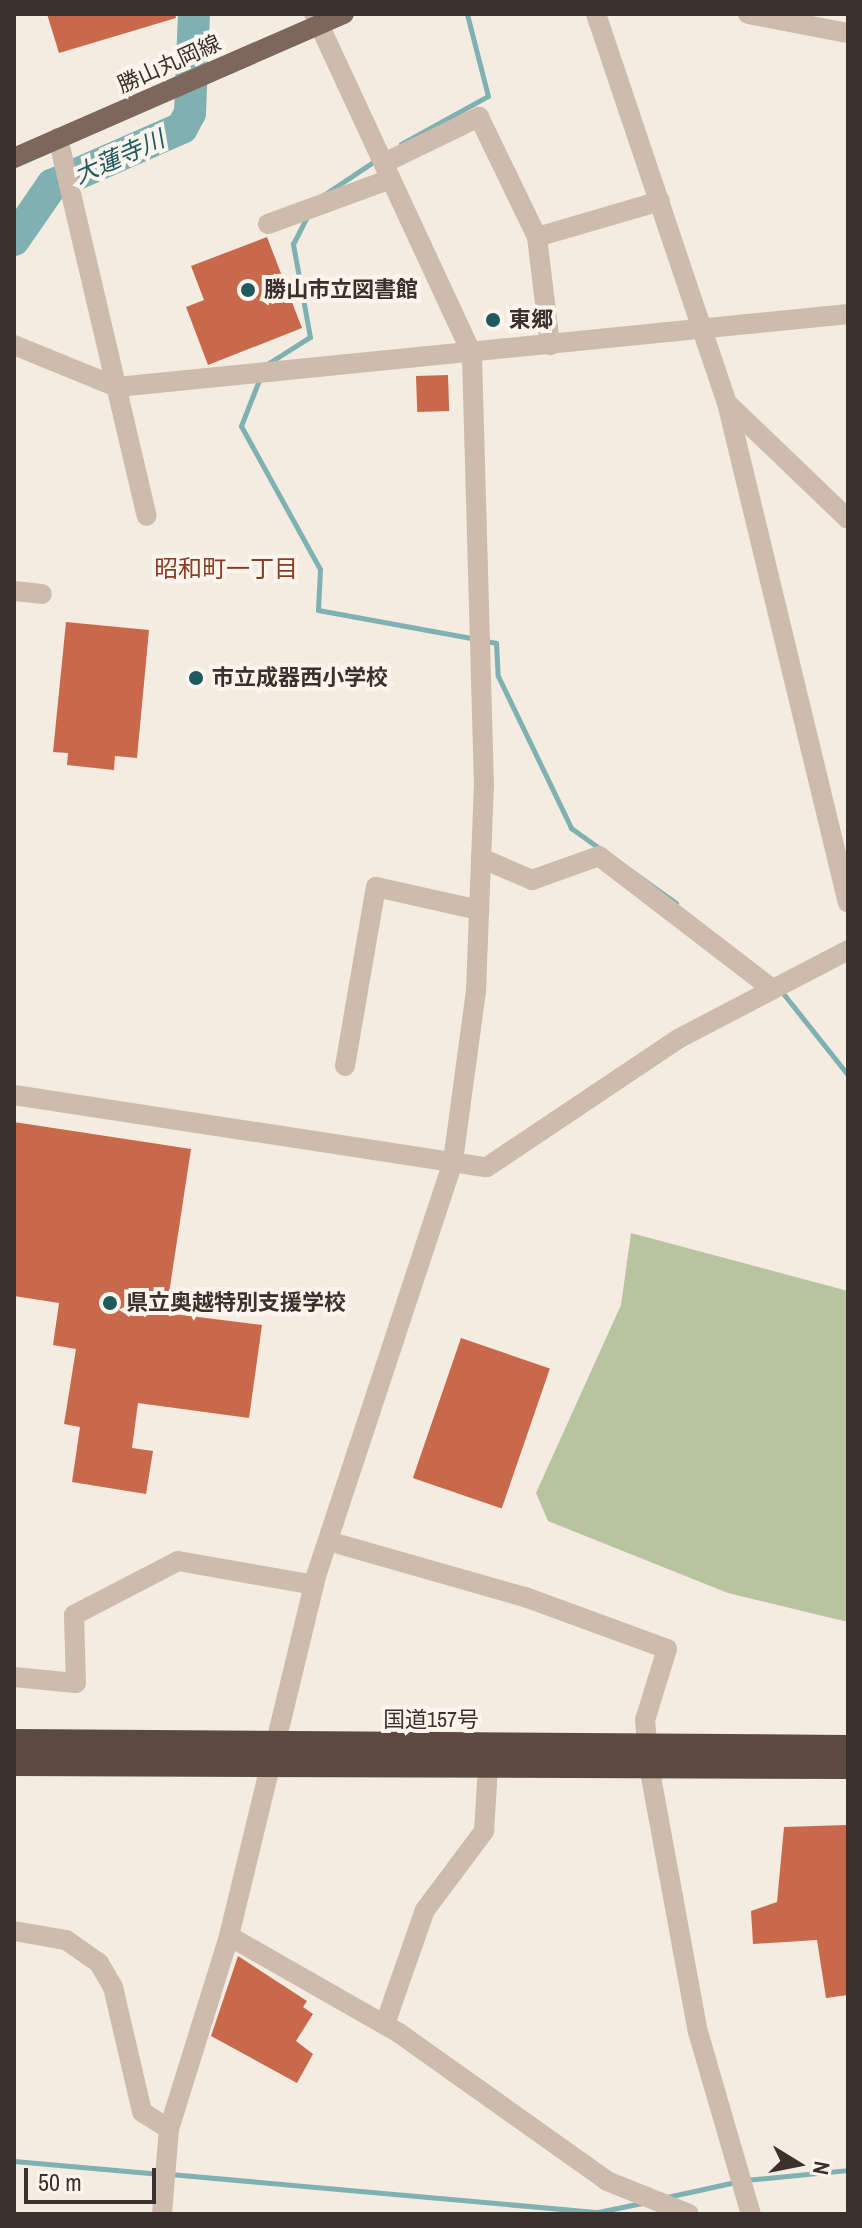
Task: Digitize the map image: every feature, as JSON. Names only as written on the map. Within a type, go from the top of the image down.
[{"type":"highway","name":"国道157号","points":[[14,1741],[273,1755]]},
{"type":"highway","name":"国道157号","points":[[14,1764],[273,1755],[648,1756],[848,1747]]},
{"type":"highway","name":"国道157号","points":[[648,1756],[848,1767]]},
{"type":"main road","name":"勝山丸岡線","points":[[14,158],[317,19],[344,14]]},
{"type":"street","points":[[596,14],[727,403],[848,903]]},
{"type":"street","points":[[748,14],[813,19],[848,33]]},
{"type":"street","points":[[162,2214],[169,2129],[229,1936],[314,1585],[453,1161],[479,910],[481,858],[472,354],[317,19]]},
{"type":"street","points":[[268,224],[387,171],[479,117],[537,237],[550,345]]},
{"type":"street","points":[[58,138],[147,516]]},
{"type":"street","points":[[537,237],[660,201]]},
{"type":"street","points":[[14,345],[117,387],[472,354],[703,327],[848,314]]},
{"type":"street","points":[[727,403],[848,519]]},
{"type":"street","points":[[14,591],[42,594]]},
{"type":"street","points":[[481,858],[532,880],[599,856],[771,988]]},
{"type":"street","points":[[345,1066],[376,887],[479,910]]},
{"type":"street","points":[[14,1095],[487,1167],[678,1039],[848,950]]},
{"type":"street","points":[[328,1541],[525,1597],[667,1649],[645,1720],[648,1756],[698,2032],[751,2214]]},
{"type":"street","points":[[14,1677],[76,1683],[74,1615],[178,1561],[314,1585]]},
{"type":"street","points":[[385,2024],[425,1910],[484,1831],[488,1756]]},
{"type":"street","points":[[14,1931],[66,1940],[99,1963],[113,1987],[142,2112],[169,2129]]},
{"type":"street","points":[[229,1936],[385,2024],[607,2181],[689,2214]]},
{"type":"green space","points":[[631,1233],[848,1291],[848,1622],[728,1593],[548,1521],[536,1493],[621,1305]]},
{"type":"building","points":[[47,14],[175,14],[176,18],[59,53]]},
{"type":"building","points":[[267,237],[302,328],[208,365],[186,307],[204,300],[191,266]]},
{"type":"building","points":[[448,375],[449,411],[417,412],[416,376]]},
{"type":"building","points":[[66,622],[149,630],[137,758],[115,756],[114,770],[67,765],[68,753],[53,752]]},
{"type":"building","points":[[14,1122],[191,1149],[166,1313],[262,1325],[249,1418],[138,1403],[132,1448],[153,1451],[146,1494],[72,1482],[80,1427],[64,1424],[76,1349],[53,1345],[59,1303],[14,1296]]},
{"type":"building","points":[[461,1338],[550,1369],[502,1509],[413,1478]]},
{"type":"building","points":[[846,1825],[848,1995],[826,1998],[817,1940],[753,1944],[751,1911],[777,1902],[784,1827]]},
{"type":"building","points":[[238,1956],[307,2001],[303,2007],[313,2014],[296,2041],[313,2054],[297,2083],[211,2036]]},
{"type":"waterway","name":"大蓮寺川","points":[[14,240],[52,185],[182,128],[190,113],[194,14]]},
{"type":"waterway","points":[[401,144],[488,96],[467,14]]},
{"type":"waterway","points":[[316,200],[376,160]]},
{"type":"waterway","points":[[264,366],[310,337],[293,244],[307,216]]},
{"type":"waterway","points":[[259,380],[241,426],[320,569],[318,610],[476,639]]},
{"type":"waterway","points":[[486,641],[496,643],[498,676],[571,828],[676,903]]},
{"type":"waterway","points":[[782,992],[848,1075]]},
{"type":"waterway","points":[[14,2161],[160,2174]]},
{"type":"waterway","points":[[745,2180],[848,2170]]},
{"type":"waterway","points":[[170,2174],[598,2212],[642,2203]]},
{"type":"waterway","points":[[667,2197],[735,2182]]},
{"type":"place","name":"勝山市立図書館","points":[[248,290]]},
{"type":"place","name":"東郷","points":[[493,320]]},
{"type":"place","name":"市立成器西小学校","points":[[196,678]]},
{"type":"place","name":"県立奥越特別支援学校","points":[[110,1303]]},
{"type":"district","name":"昭和町一丁目","points":[[226,569]]}]
